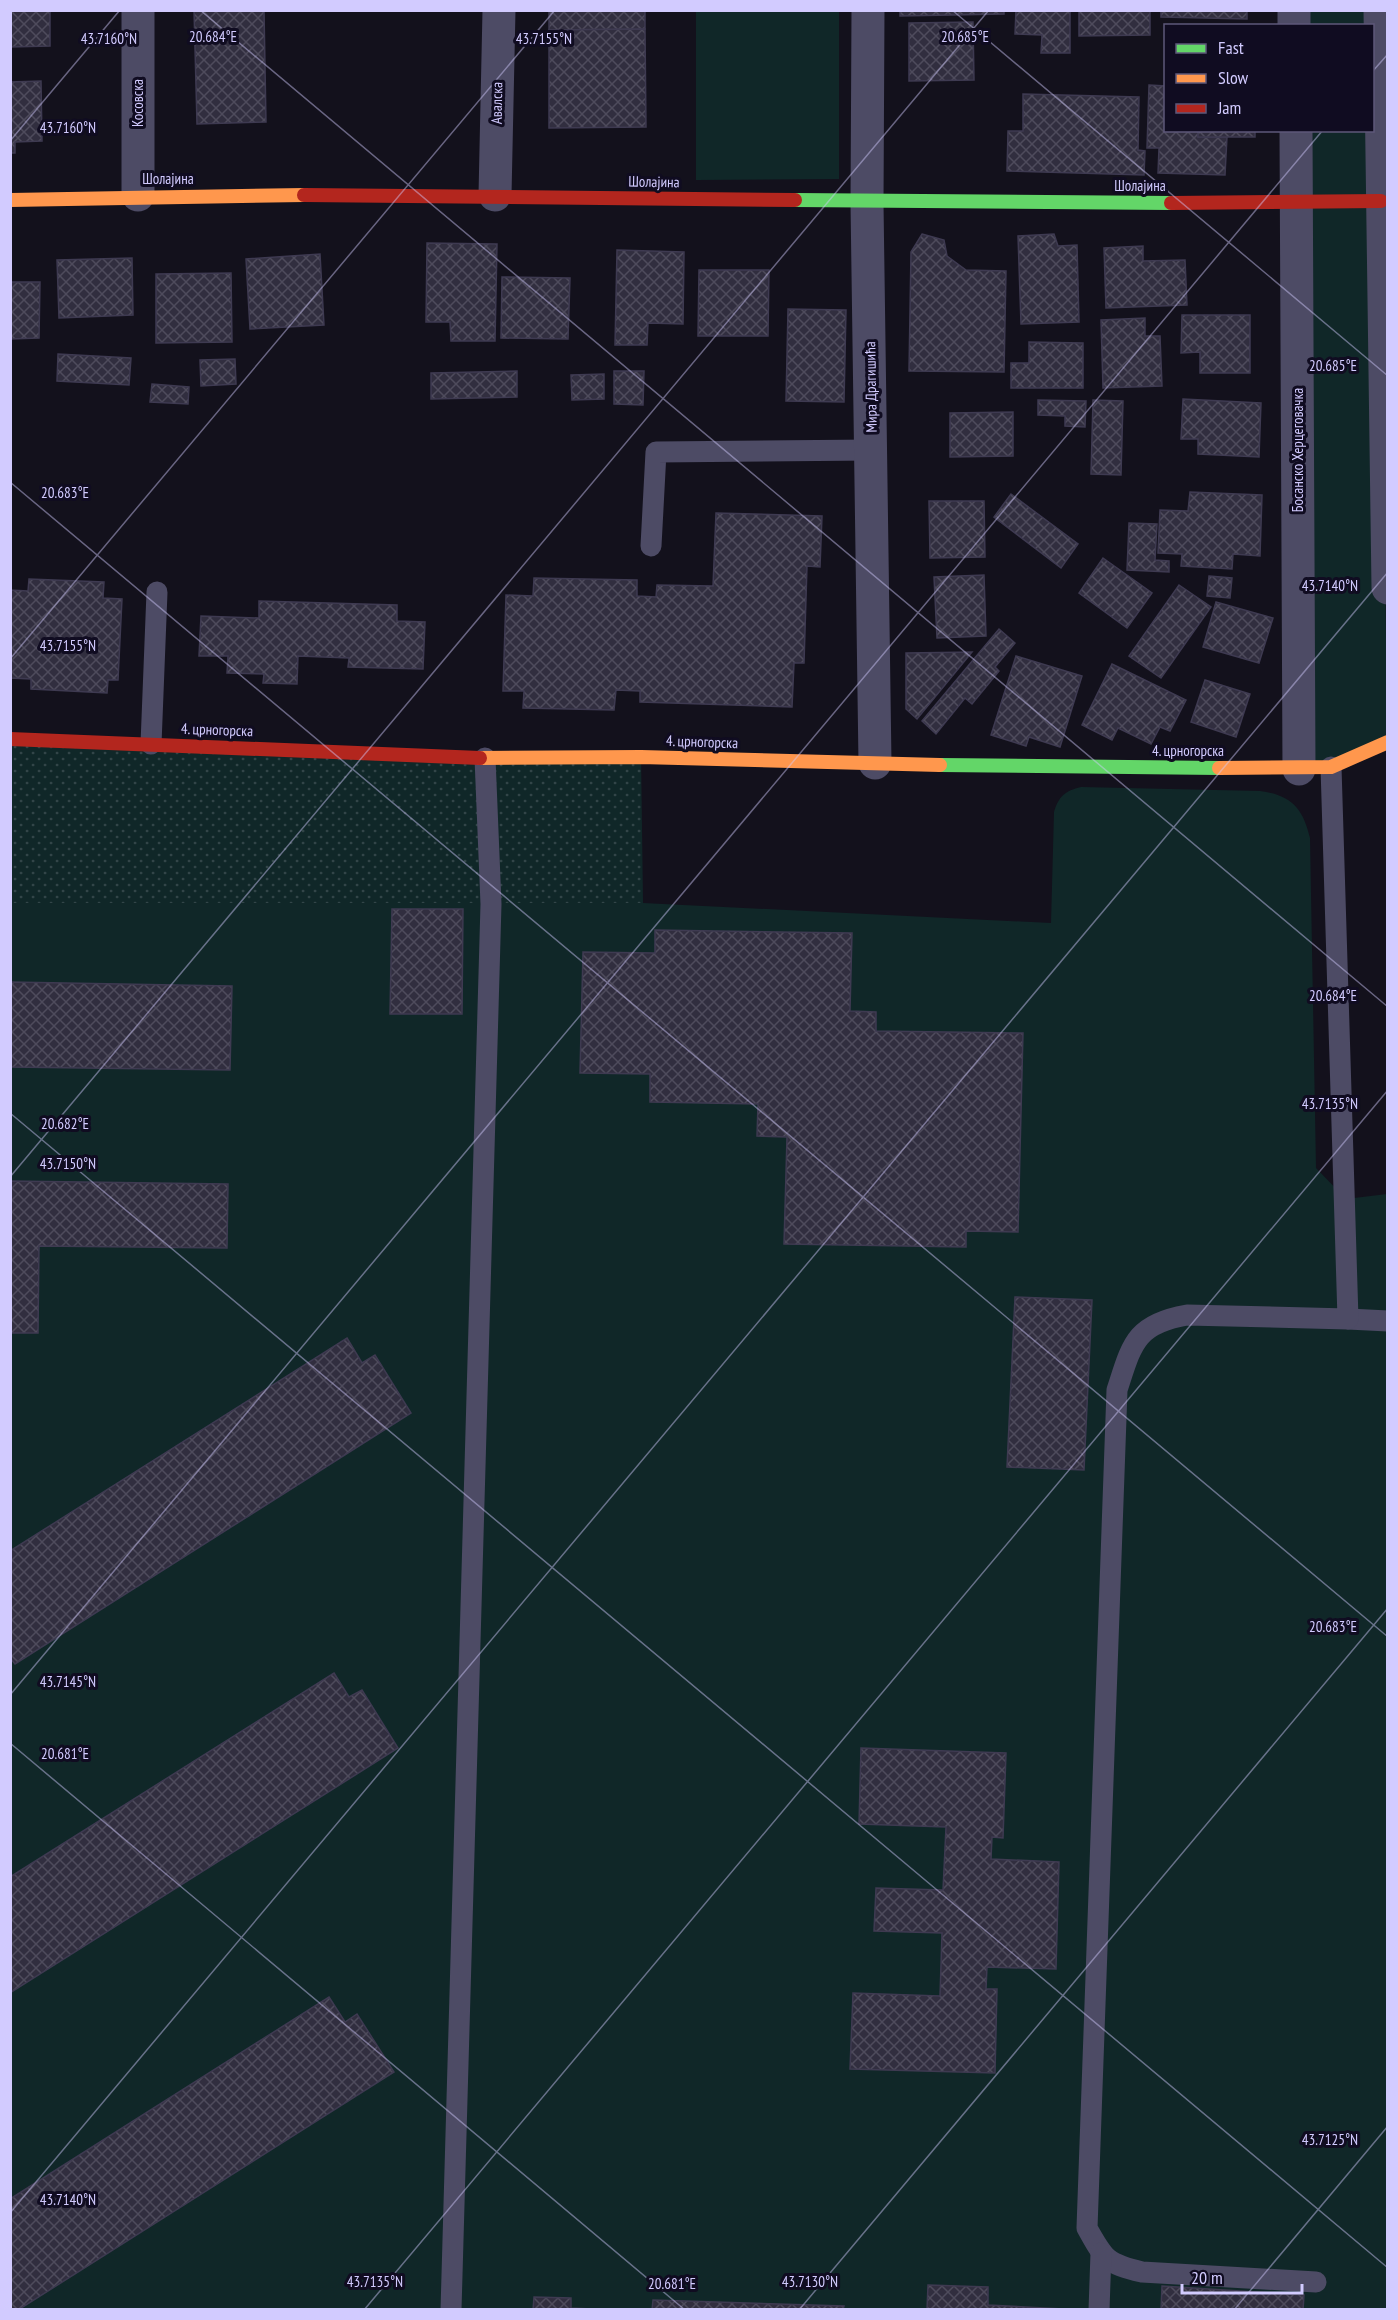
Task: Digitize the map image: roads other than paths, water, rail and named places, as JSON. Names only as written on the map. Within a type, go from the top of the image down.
[{"type":"street","name":"Косовска","points":[[138,10],[138,195]]},
{"type":"street","name":"Авалска","points":[[495,195],[499,10]]},
{"type":"street","name":"Мира Драгишића","points":[[868,10],[867,203],[875,763]]},
{"type":"street","points":[[1380,10],[1388,588]]},
{"type":"street","name":"Босанско Херцеговачка","points":[[1296,132],[1299,769]]},
{"type":"street","name":"Шолајина","points":[[10,200],[138,195],[495,195],[867,203],[1381,201]]},
{"type":"street","name":"4. црногорска","points":[[10,739],[484,758],[641,757],[1299,769],[1331,767],[1388,742]]},
{"type":"lane","points":[[651,546],[656,452],[872,450]]},
{"type":"lane","points":[[151,744],[157,592]]},
{"type":"lane","points":[[451,2310],[491,904],[484,758]]},
{"type":"lane","points":[[1331,767],[1348,1319]]},
{"type":"lane","points":[[1316,2282],[1142,2272],[1116,2266],[1101,2253],[1087,2228],[1117,1390],[1127,1358],[1140,1333],[1163,1319],[1187,1315],[1388,1321]]},
{"type":"lane","points":[[1099,2310],[1101,2253]]}]
